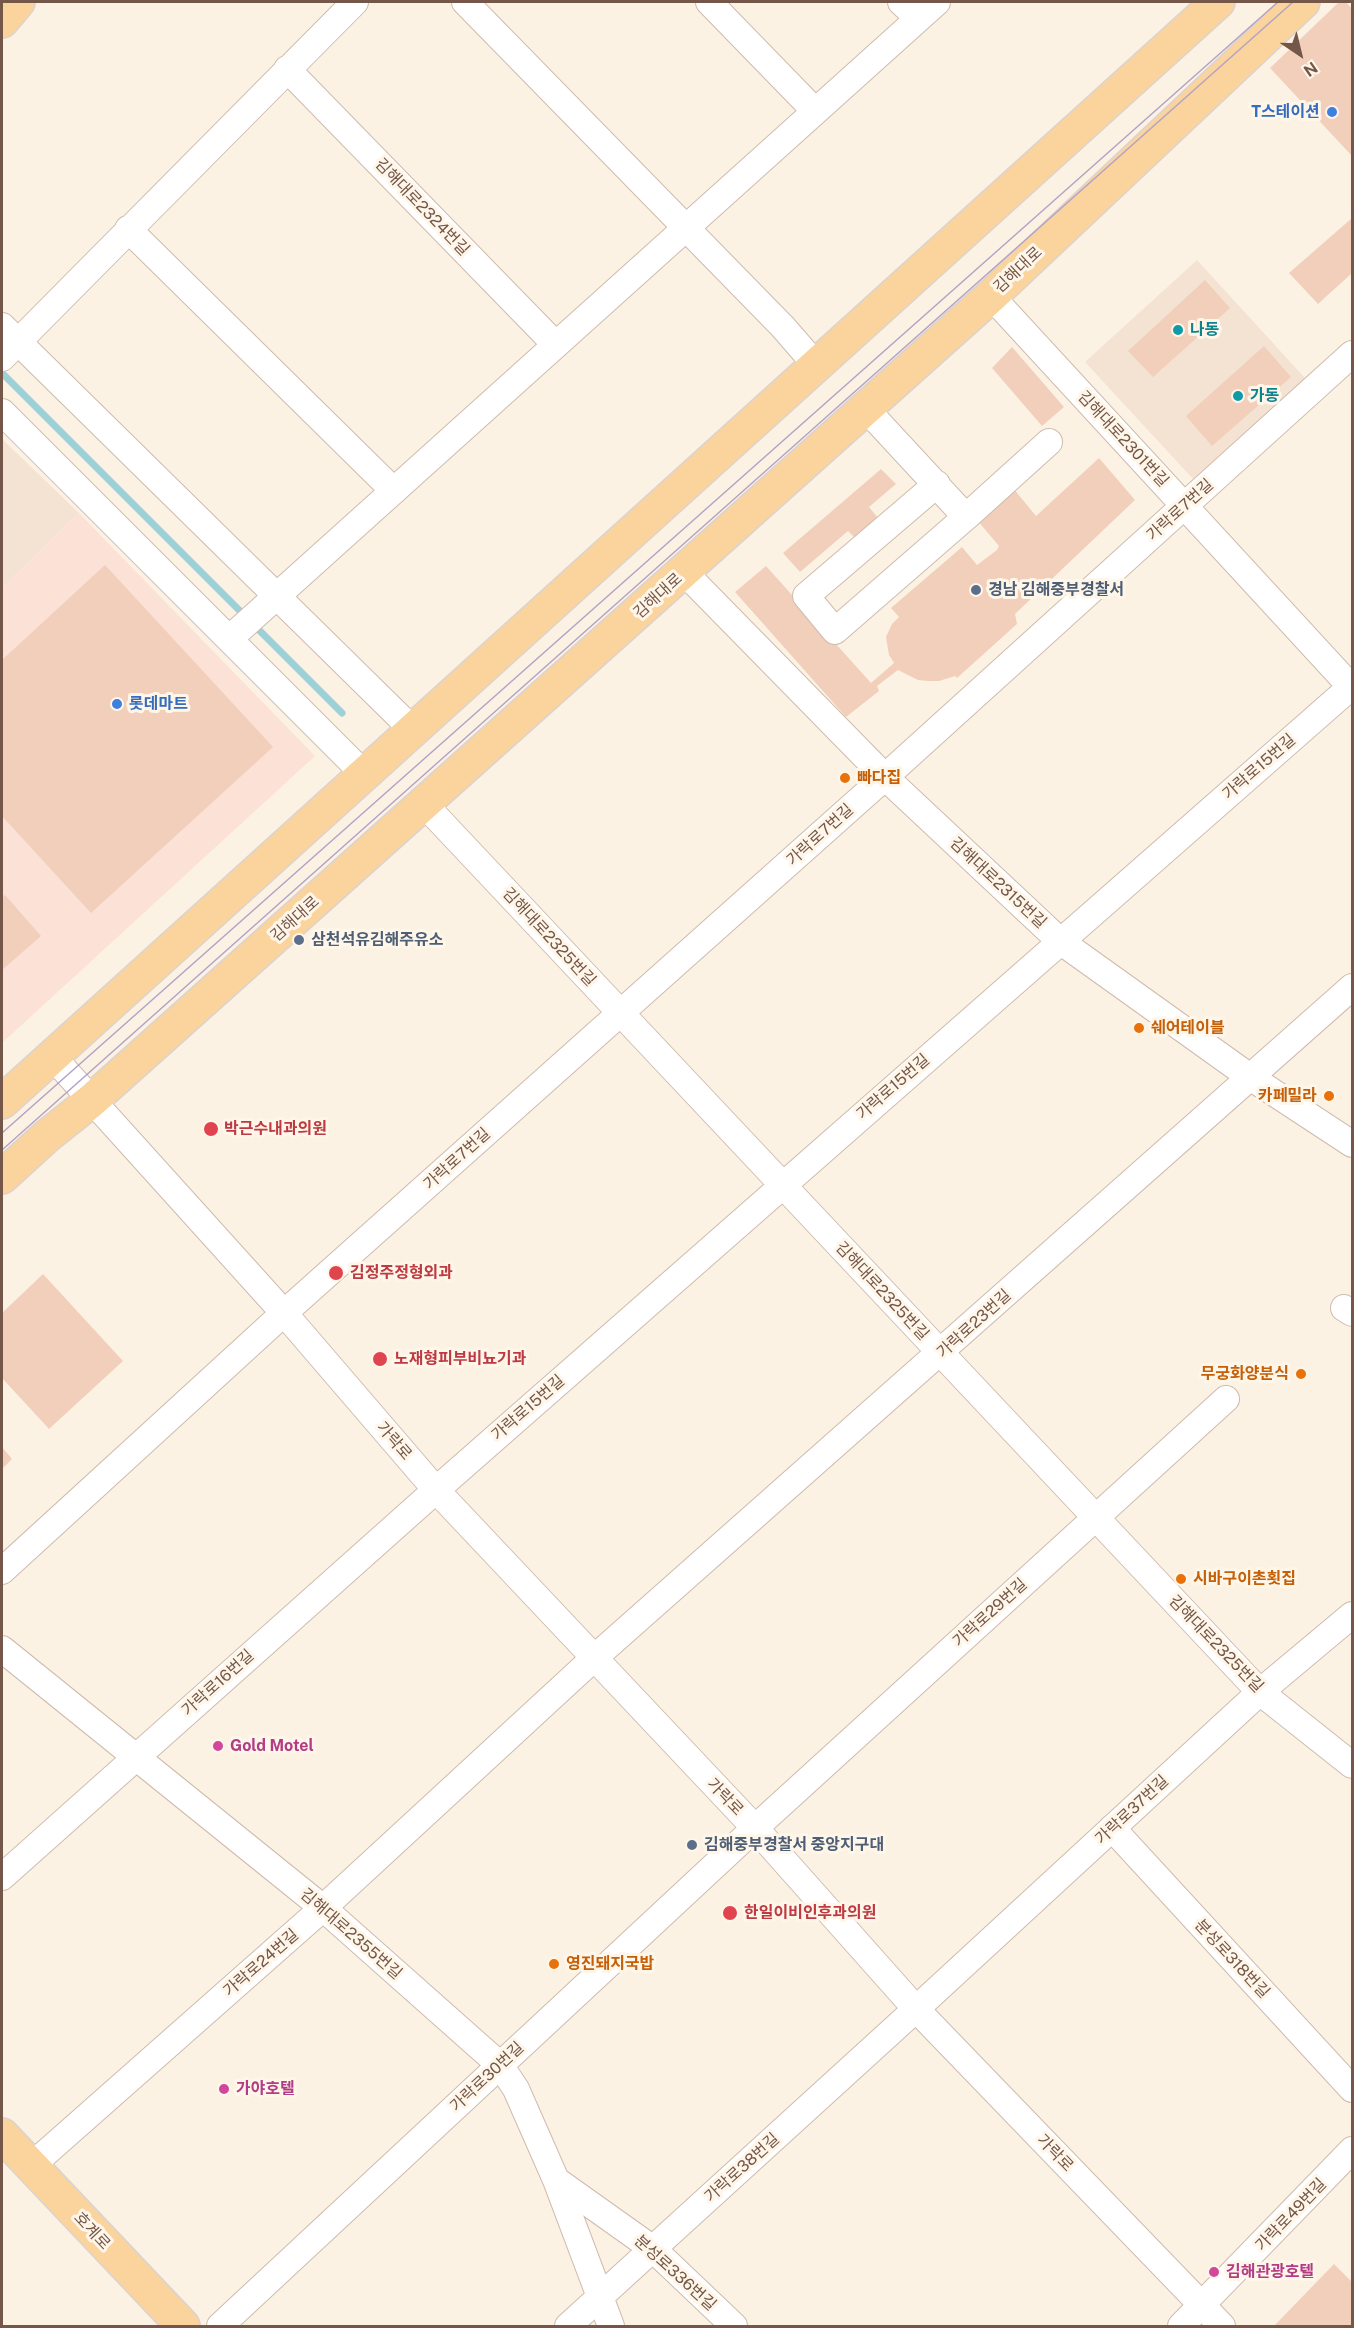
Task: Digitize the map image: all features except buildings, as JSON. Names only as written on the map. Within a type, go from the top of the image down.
[{"type":"main road","points":[[2,21],[18,2]]},
{"type":"main road","points":[[2,1102],[1218,2]]},
{"type":"main road","name":"김해대로","points":[[2,1177],[91,1101],[866,409],[991,296],[1303,2]]},
{"type":"main road","name":"호계로","points":[[2,2135],[183,2326]]},
{"type":"street","points":[[355,2],[128,229],[7,342],[276,596],[413,730]]},
{"type":"street","points":[[465,2],[783,327],[816,365]]},
{"type":"street","points":[[709,2],[815,111]]},
{"type":"street","points":[[242,627],[815,111],[910,10],[937,2]]},
{"type":"street","name":"김해대로2324번길","points":[[288,69],[556,345]]},
{"type":"street","points":[[128,229],[394,491]]},
{"type":"street","name":"김해대로2301번길","points":[[991,296],[1352,687]]},
{"type":"street","name":"가락로7번길","points":[[284,1313],[885,777],[1353,354]]},
{"type":"street","points":[[866,409],[966,518]]},
{"type":"street","points":[[2,412],[242,627],[364,774]]},
{"type":"street","points":[[937,484],[806,596],[835,631],[966,518],[1049,442]]},
{"type":"street","name":"김해대로2315번길","points":[[684,572],[885,777],[1060,941],[1251,1077],[1353,1144]]},
{"type":"street","name":"가락로15번길","points":[[436,1490],[1352,687]]},
{"type":"street","name":"김해대로2325번길","points":[[424,804],[1260,1692],[1353,1765]]},
{"type":"street","name":"가락로23번길","points":[[593,1659],[1353,987]]},
{"type":"street","name":"가락로","points":[[52,1056],[284,1313],[436,1490],[593,1659],[755,1828],[916,2009],[1222,2326]]},
{"type":"street","points":[[2,1571],[284,1313]]},
{"type":"street","name":"가락로29번길","points":[[755,1828],[1226,1399]]},
{"type":"street","name":"가락로16번길","points":[[2,1877],[436,1490]]},
{"type":"street","name":"가락로37번길","points":[[916,2009],[1260,1692],[1353,1615]]},
{"type":"street","name":"김해대로2355번길","points":[[2,1649],[323,1908],[500,2065],[516,2089],[556,2180],[611,2326]]},
{"type":"street","name":"가락로24번길","points":[[31,2166],[323,1908],[593,1659]]},
{"type":"street","name":"가락로30번길","points":[[220,2326],[755,1828]]},
{"type":"street","name":"분성로318번길","points":[[1112,1828],[1353,2089]]},
{"type":"street","name":"가락로38번길","points":[[568,2326],[916,2009]]},
{"type":"street","name":"가락로49번길","points":[[1181,2326],[1204,2306],[1350,2157]]},
{"type":"street","name":"분성로336번길","points":[[556,2180],[653,2249],[734,2326]]},
{"type":"shaded area","points":[[1197,260],[1305,378],[1193,479],[1085,362]]},
{"type":"shaded area","points":[[2,439],[79,513],[2,588]]},
{"type":"shaded area","name":"롯데마트","points":[[79,513],[315,756],[2,1043],[2,588]]},
{"type":"waterway","points":[[2,373],[342,713]]},
{"type":"tram line","points":[[2,1133],[1278,2]]},
{"type":"tram line","points":[[2,1150],[1293,2]]},
{"type":"place","name":"T스테이션","points":[[1332,112]]},
{"type":"place","name":"나동","points":[[1178,330]]},
{"type":"place","name":"가동","points":[[1238,396]]},
{"type":"place","name":"경남 김해중부경찰서","points":[[976,590]]},
{"type":"place","name":"롯데마트","points":[[117,704]]},
{"type":"place","name":"빠다집","points":[[845,778]]},
{"type":"place","name":"삼천석유김해주유소","points":[[299,940]]},
{"type":"place","name":"쉐어테이블","points":[[1139,1028]]},
{"type":"place","name":"카페밀라","points":[[1329,1096]]},
{"type":"place","name":"박근수내과의원","points":[[211,1129]]},
{"type":"place","name":"김정주정형외과","points":[[336,1273]]},
{"type":"place","name":"노재형피부비뇨기과","points":[[380,1359]]},
{"type":"place","name":"무궁화양분식","points":[[1301,1374]]},
{"type":"place","name":"시바구이촌횟집","points":[[1181,1579]]},
{"type":"place","name":"Gold Motel","points":[[218,1746]]},
{"type":"place","name":"김해중부경찰서 중앙지구대","points":[[692,1845]]},
{"type":"place","name":"한일이비인후과의원","points":[[730,1913]]},
{"type":"place","name":"영진돼지국밥","points":[[554,1964]]},
{"type":"place","name":"가야호텔","points":[[224,2089]]},
{"type":"place","name":"김해관광호텔","points":[[1214,2272]]}]
